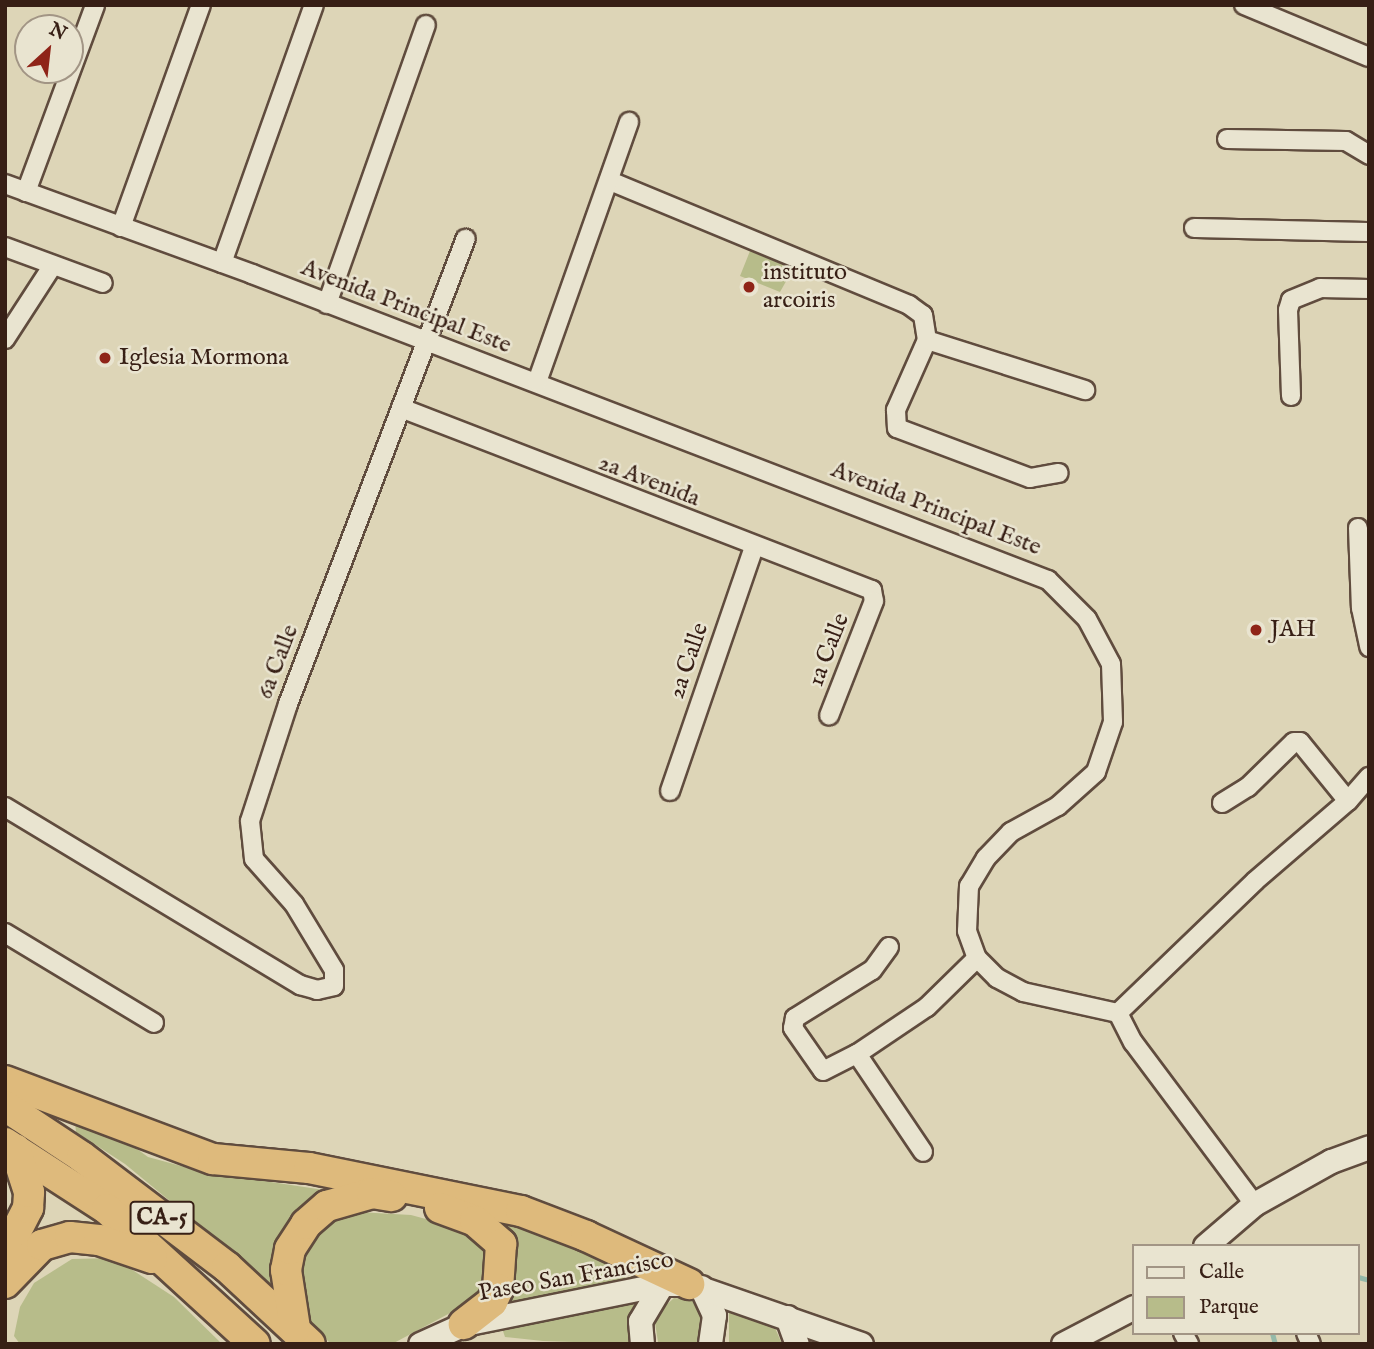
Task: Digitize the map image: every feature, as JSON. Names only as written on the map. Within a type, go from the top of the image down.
[{"type":"highway","points":[[5,1081],[213,1159],[309,1168],[521,1211],[684,1285]]},
{"type":"highway","name":"CA-5","points":[[5,1106],[82,1157],[227,1267],[304,1338]]},
{"type":"highway","points":[[5,1253],[29,1208],[29,1192],[10,1146]]},
{"type":"highway","name":"CA-5","points":[[10,1146],[107,1209],[255,1344]]},
{"type":"highway","points":[[304,1338],[285,1270],[290,1249],[306,1224],[327,1206],[372,1192],[421,1201],[475,1221],[500,1244],[498,1289],[492,1302],[464,1324]]},
{"type":"highway","points":[[5,1282],[42,1245],[69,1237],[99,1240],[167,1264]]},
{"type":"street","points":[[26,192],[95,5]]},
{"type":"street","points":[[121,227],[201,5]]},
{"type":"street","points":[[222,263],[314,5]]},
{"type":"street","points":[[1244,5],[1369,57]]},
{"type":"street","points":[[327,304],[426,25]]},
{"type":"street","points":[[537,382],[629,122]]},
{"type":"street","points":[[1227,139],[1346,141],[1369,155]]},
{"type":"street","points":[[610,181],[909,305],[923,315],[927,340],[896,410],[897,428],[1030,478],[1059,473]]},
{"type":"street","name":"Avenida Principal Este","points":[[5,184],[222,263],[998,557],[1048,580],[1087,619],[1111,664],[1113,722],[1096,772],[1058,806],[1011,832],[986,859],[969,886],[967,931],[976,958]]},
{"type":"street","points":[[1194,228],[1369,232]]},
{"type":"street","name":"6a Calle","points":[[5,807],[300,985],[328,990],[334,986],[334,970],[293,904],[254,859],[250,821],[288,704],[466,239]]},
{"type":"street","points":[[5,247],[103,283]]},
{"type":"street","points":[[5,339],[53,265]]},
{"type":"street","points":[[1291,396],[1288,310],[1291,300],[1320,288],[1369,289]]},
{"type":"street","points":[[927,340],[1085,390]]},
{"type":"street","name":"2a Avenida","points":[[401,408],[754,547],[872,590],[874,601]]},
{"type":"street","points":[[1358,528],[1361,608],[1369,647]]},
{"type":"street","name":"2a Calle","points":[[670,790],[754,547]]},
{"type":"street","name":"1a Calle","points":[[829,716],[874,601]]},
{"type":"street","points":[[1222,803],[1248,787],[1294,742],[1300,742],[1348,801]]},
{"type":"street","points":[[1118,1013],[1255,881],[1348,801],[1369,777]]},
{"type":"street","points":[[5,933],[154,1023]]},
{"type":"street","points":[[889,947],[872,970],[794,1018],[793,1028],[801,1046],[823,1071],[857,1054],[927,1007],[976,958],[998,978],[1023,992],[1118,1013]]},
{"type":"street","points":[[1118,1013],[1133,1042],[1254,1204]]},
{"type":"street","points":[[857,1054],[923,1152]]},
{"type":"street","points":[[1207,1244],[1254,1204],[1331,1161],[1369,1147]]},
{"type":"street","points":[[1229,1244],[1276,1206],[1369,1159]]},
{"type":"street","points":[[642,1344],[640,1321],[684,1285],[714,1315],[710,1344]]},
{"type":"street","name":"Paseo San Francisco","points":[[420,1344],[464,1324],[684,1285],[862,1344]]},
{"type":"street","points":[[1063,1344],[1132,1308]]},
{"type":"street","points":[[787,1317],[797,1344]]},
{"type":"street","points":[[1096,1344],[1132,1324]]},
{"type":"green space","points":[[750,251],[793,269],[780,292],[740,276]]},
{"type":"green space","points":[[75,1122],[119,1136],[148,1157],[203,1172],[331,1191],[274,1262],[271,1284],[125,1164],[76,1132]]},
{"type":"green space","points":[[358,1212],[411,1215],[459,1228],[489,1246],[493,1284],[465,1305],[392,1344],[331,1344],[312,1325],[302,1304],[296,1275],[301,1249],[329,1219]]},
{"type":"green space","points":[[495,1219],[631,1267],[624,1280],[497,1315],[513,1284],[515,1250]]},
{"type":"green space","points":[[114,1258],[174,1297],[222,1344],[20,1344],[14,1336],[20,1307],[34,1283],[72,1259]]},
{"type":"green space","points":[[674,1298],[691,1300],[704,1312],[700,1344],[658,1342],[654,1316]]},
{"type":"green space","points":[[636,1300],[629,1323],[635,1344],[543,1341],[505,1337],[503,1331]]},
{"type":"green space","points":[[729,1309],[775,1328],[782,1344],[729,1344]]},
{"type":"waterway","points":[[1360,1278],[1369,1280]]},
{"type":"waterway","points":[[1273,1335],[1275,1344]]},
{"type":"place","name":"instituto arcoiris","points":[[749,287]]},
{"type":"place","name":"Iglesia Mormona","points":[[105,358]]},
{"type":"place","name":"JAH","points":[[1256,630]]}]
